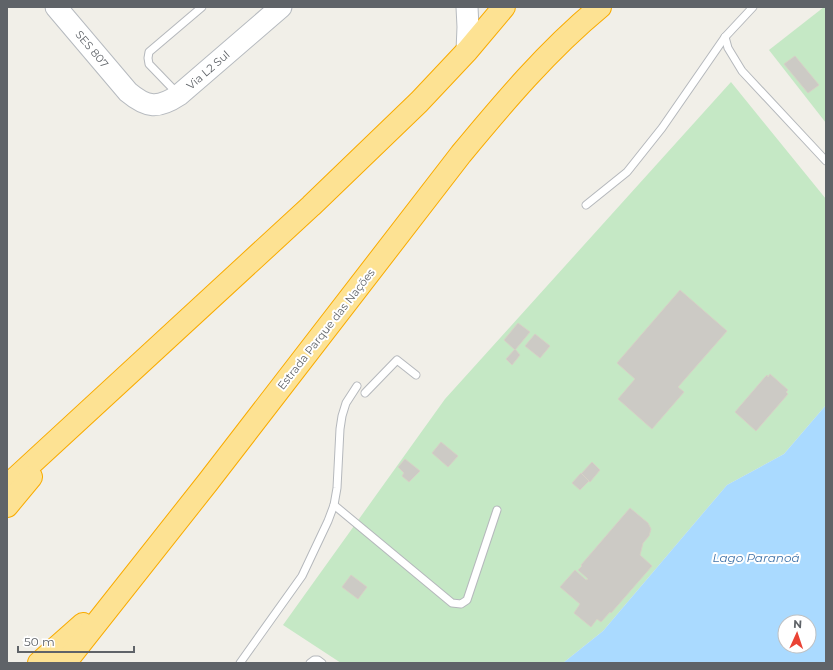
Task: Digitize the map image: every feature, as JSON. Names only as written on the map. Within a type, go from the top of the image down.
[{"type":"highway","points":[[7,486],[311,206],[419,102],[467,51],[504,7]]},
{"type":"highway","name":"Estrada Parque das Nações","points":[[65,663],[208,482],[460,154],[504,102],[572,30],[600,7]]},
{"type":"highway","points":[[7,506],[77,422]]},
{"type":"highway","points":[[39,663],[124,588]]},
{"type":"street","name":"SES 807","points":[[56,7],[128,92]]},
{"type":"street","name":"Via L2 Sul","points":[[128,92],[138,100],[151,106],[168,102],[179,95],[281,7]]},
{"type":"street","points":[[467,7],[467,51]]},
{"type":"lane","points":[[179,95],[149,64],[148,58],[150,52],[202,7]]},
{"type":"lane","points":[[586,206],[627,172],[662,128],[725,37],[753,7]]},
{"type":"lane","points":[[725,37],[728,48],[742,71],[826,161]]},
{"type":"lane","points":[[365,393],[397,360],[416,375]]},
{"type":"lane","points":[[240,663],[302,576],[317,547],[334,505],[337,488],[342,416],[346,403],[357,386]]},
{"type":"lane","points":[[334,505],[452,603],[461,604],[467,600],[497,510]]},
{"type":"lane","points":[[310,663],[314,660],[318,660],[322,663]]},
{"type":"green space","points":[[824,7],[826,7],[826,123],[769,50]]},
{"type":"green space","points":[[731,82],[826,199],[826,405],[784,454],[727,485],[603,631],[563,663],[341,663],[283,625],[445,399]]},
{"type":"water","name":"Lago Paranoá","points":[[826,405],[826,663],[563,663],[603,631],[727,485],[784,454]]},
{"type":"building","points":[[795,56],[819,85],[808,93],[784,64]]},
{"type":"building","points":[[680,290],[727,331],[678,387],[684,392],[652,429],[618,399],[635,379],[617,363]]},
{"type":"building","points":[[518,323],[530,332],[515,350],[504,340]]},
{"type":"building","points":[[535,334],[550,346],[540,358],[525,346]]},
{"type":"building","points":[[515,349],[520,355],[512,365],[506,359]]},
{"type":"building","points":[[770,374],[788,390],[786,392],[788,394],[756,431],[735,412],[765,377],[767,375],[768,377]]},
{"type":"building","points":[[441,442],[458,456],[448,467],[432,453]]},
{"type":"building","points":[[405,459],[420,471],[409,482],[402,476],[404,473],[398,467]]},
{"type":"building","points":[[592,462],[600,470],[590,482],[581,474]]},
{"type":"building","points":[[581,473],[589,481],[580,490],[572,483]]},
{"type":"building","points":[[630,508],[648,523],[651,529],[649,536],[643,543],[640,555],[652,566],[611,613],[610,612],[601,622],[597,619],[591,627],[574,613],[580,604],[560,587],[575,570],[586,580],[588,579],[578,570]]},
{"type":"building","points":[[351,575],[367,587],[358,599],[342,587]]}]
